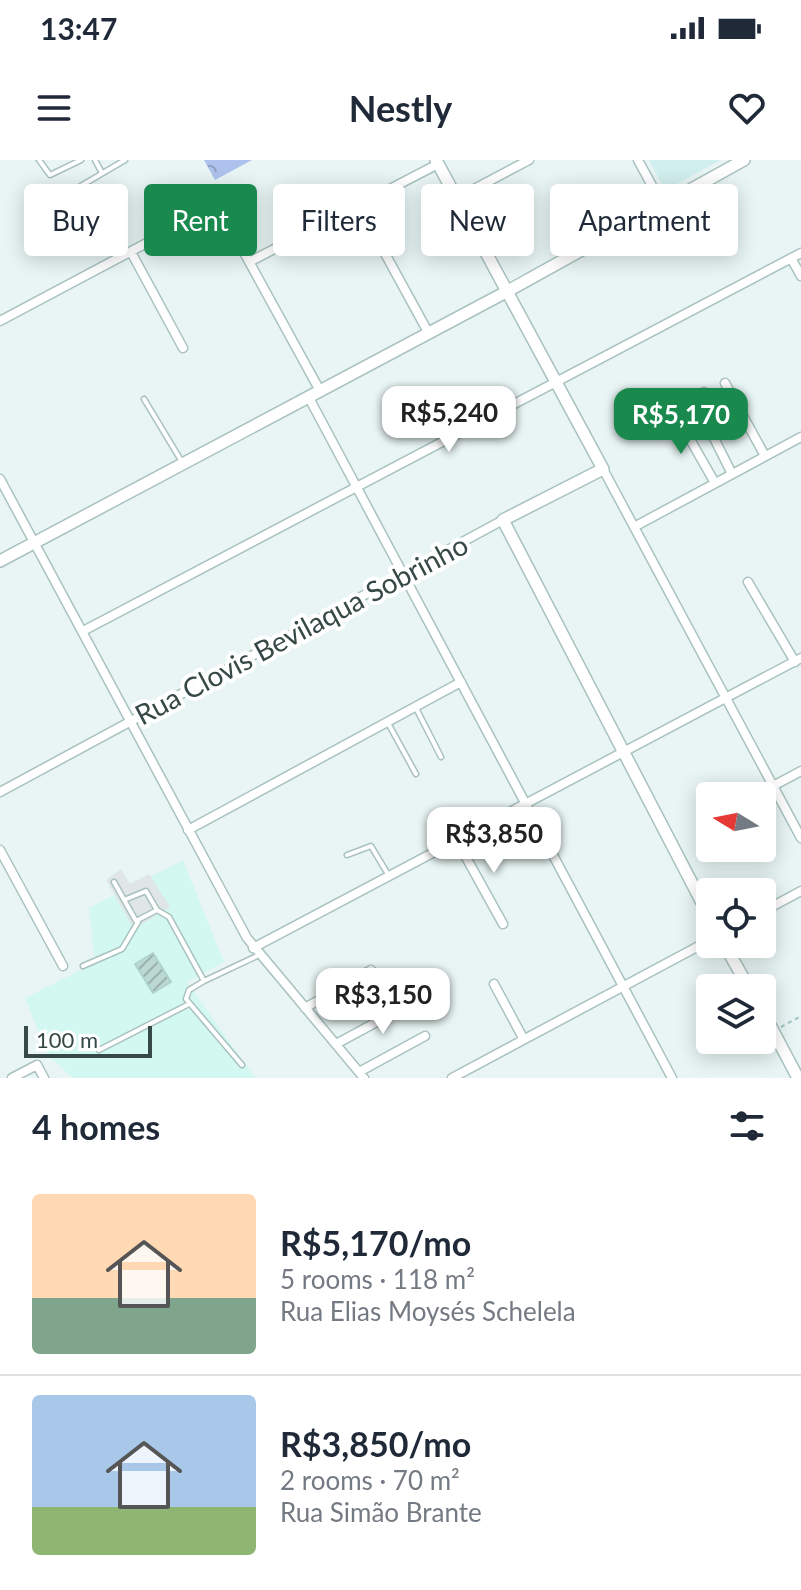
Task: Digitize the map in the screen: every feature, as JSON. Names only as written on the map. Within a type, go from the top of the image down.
[{"type":"street","points":[[484,184],[529,160]]},
{"type":"street","points":[[638,160],[651,184]]},
{"type":"street","points":[[699,184],[744,160]]},
{"type":"street","points":[[398,184],[437,162],[449,184]]},
{"type":"street","points":[[0,321],[218,205],[251,261],[355,485],[672,1078]]},
{"type":"street","points":[[251,261],[273,250]]},
{"type":"street","points":[[131,252],[183,348]]},
{"type":"street","points":[[83,631],[554,380],[801,253]]},
{"type":"street","points":[[386,256],[428,332]]},
{"type":"street","points":[[487,256],[771,782]]},
{"type":"street","points":[[0,561],[570,256]]},
{"type":"street","points":[[791,258],[801,276]]},
{"type":"street","points":[[725,383],[765,456]]},
{"type":"street","points":[[704,392],[695,400],[732,474]]},
{"type":"street","points":[[641,432],[685,409]]},
{"type":"street","points":[[675,413],[715,483]]},
{"type":"street","points":[[634,527],[801,437]]},
{"type":"street","name":"Rua Clovis Bevilaqua Sobrinho","points":[[0,792],[603,469]]},
{"type":"street","points":[[0,479],[256,951],[361,1075],[425,1036]]},
{"type":"street","points":[[503,520],[696,891]]},
{"type":"street","points":[[256,951],[622,751],[798,660],[748,582]]},
{"type":"street","points":[[188,830],[461,682]]},
{"type":"street","points":[[776,784],[801,771]]},
{"type":"street","points":[[776,791],[798,827],[801,838]]},
{"type":"street","points":[[457,841],[503,924]]},
{"type":"street","points":[[0,850],[63,966]]},
{"type":"street","points":[[776,904],[801,891]]},
{"type":"street","points":[[452,1078],[696,947]]},
{"type":"street","points":[[305,1008],[371,970]]},
{"type":"street","points":[[494,984],[523,1038]]},
{"type":"street","points":[[336,1044],[408,1005]]},
{"type":"street","points":[[776,1035],[798,1078]]},
{"type":"street","points":[[12,1078],[37,1065],[44,1078]]},
{"type":"lane","points":[[39,160],[50,175],[81,160]]},
{"type":"lane","points":[[95,160],[102,173]]},
{"type":"lane","points":[[84,184],[125,160]]},
{"type":"lane","points":[[144,399],[183,464]]},
{"type":"lane","points":[[416,708],[441,757]]},
{"type":"lane","points":[[388,723],[416,774]]},
{"type":"lane","points":[[347,855],[371,846],[389,877]]},
{"type":"lane","points":[[114,882],[138,922]]},
{"type":"lane","points":[[124,900],[145,890],[157,910],[169,917],[204,981]]},
{"type":"lane","points":[[83,966],[122,949],[138,922],[157,910]]},
{"type":"lane","points":[[242,1065],[189,1004],[187,994],[256,951]]},
{"type":"lane","points":[[99,1050],[189,1004]]},
{"type":"path","points":[[776,1030],[801,1016]]},
{"type":"shaded area","points":[[649,160],[721,160],[676,184],[662,184]]},
{"type":"shaded area","points":[[183,860],[224,962],[187,982],[255,1078],[73,1078],[48,1055],[25,998],[95,963],[89,908]]},
{"type":"shaded area","points":[[121,869],[130,884],[149,874],[170,907],[134,929],[106,880]]},
{"type":"green space","points":[[204,160],[252,160],[215,180]]},
{"type":"building","points":[[153,953],[171,982],[153,993],[135,964]]}]
